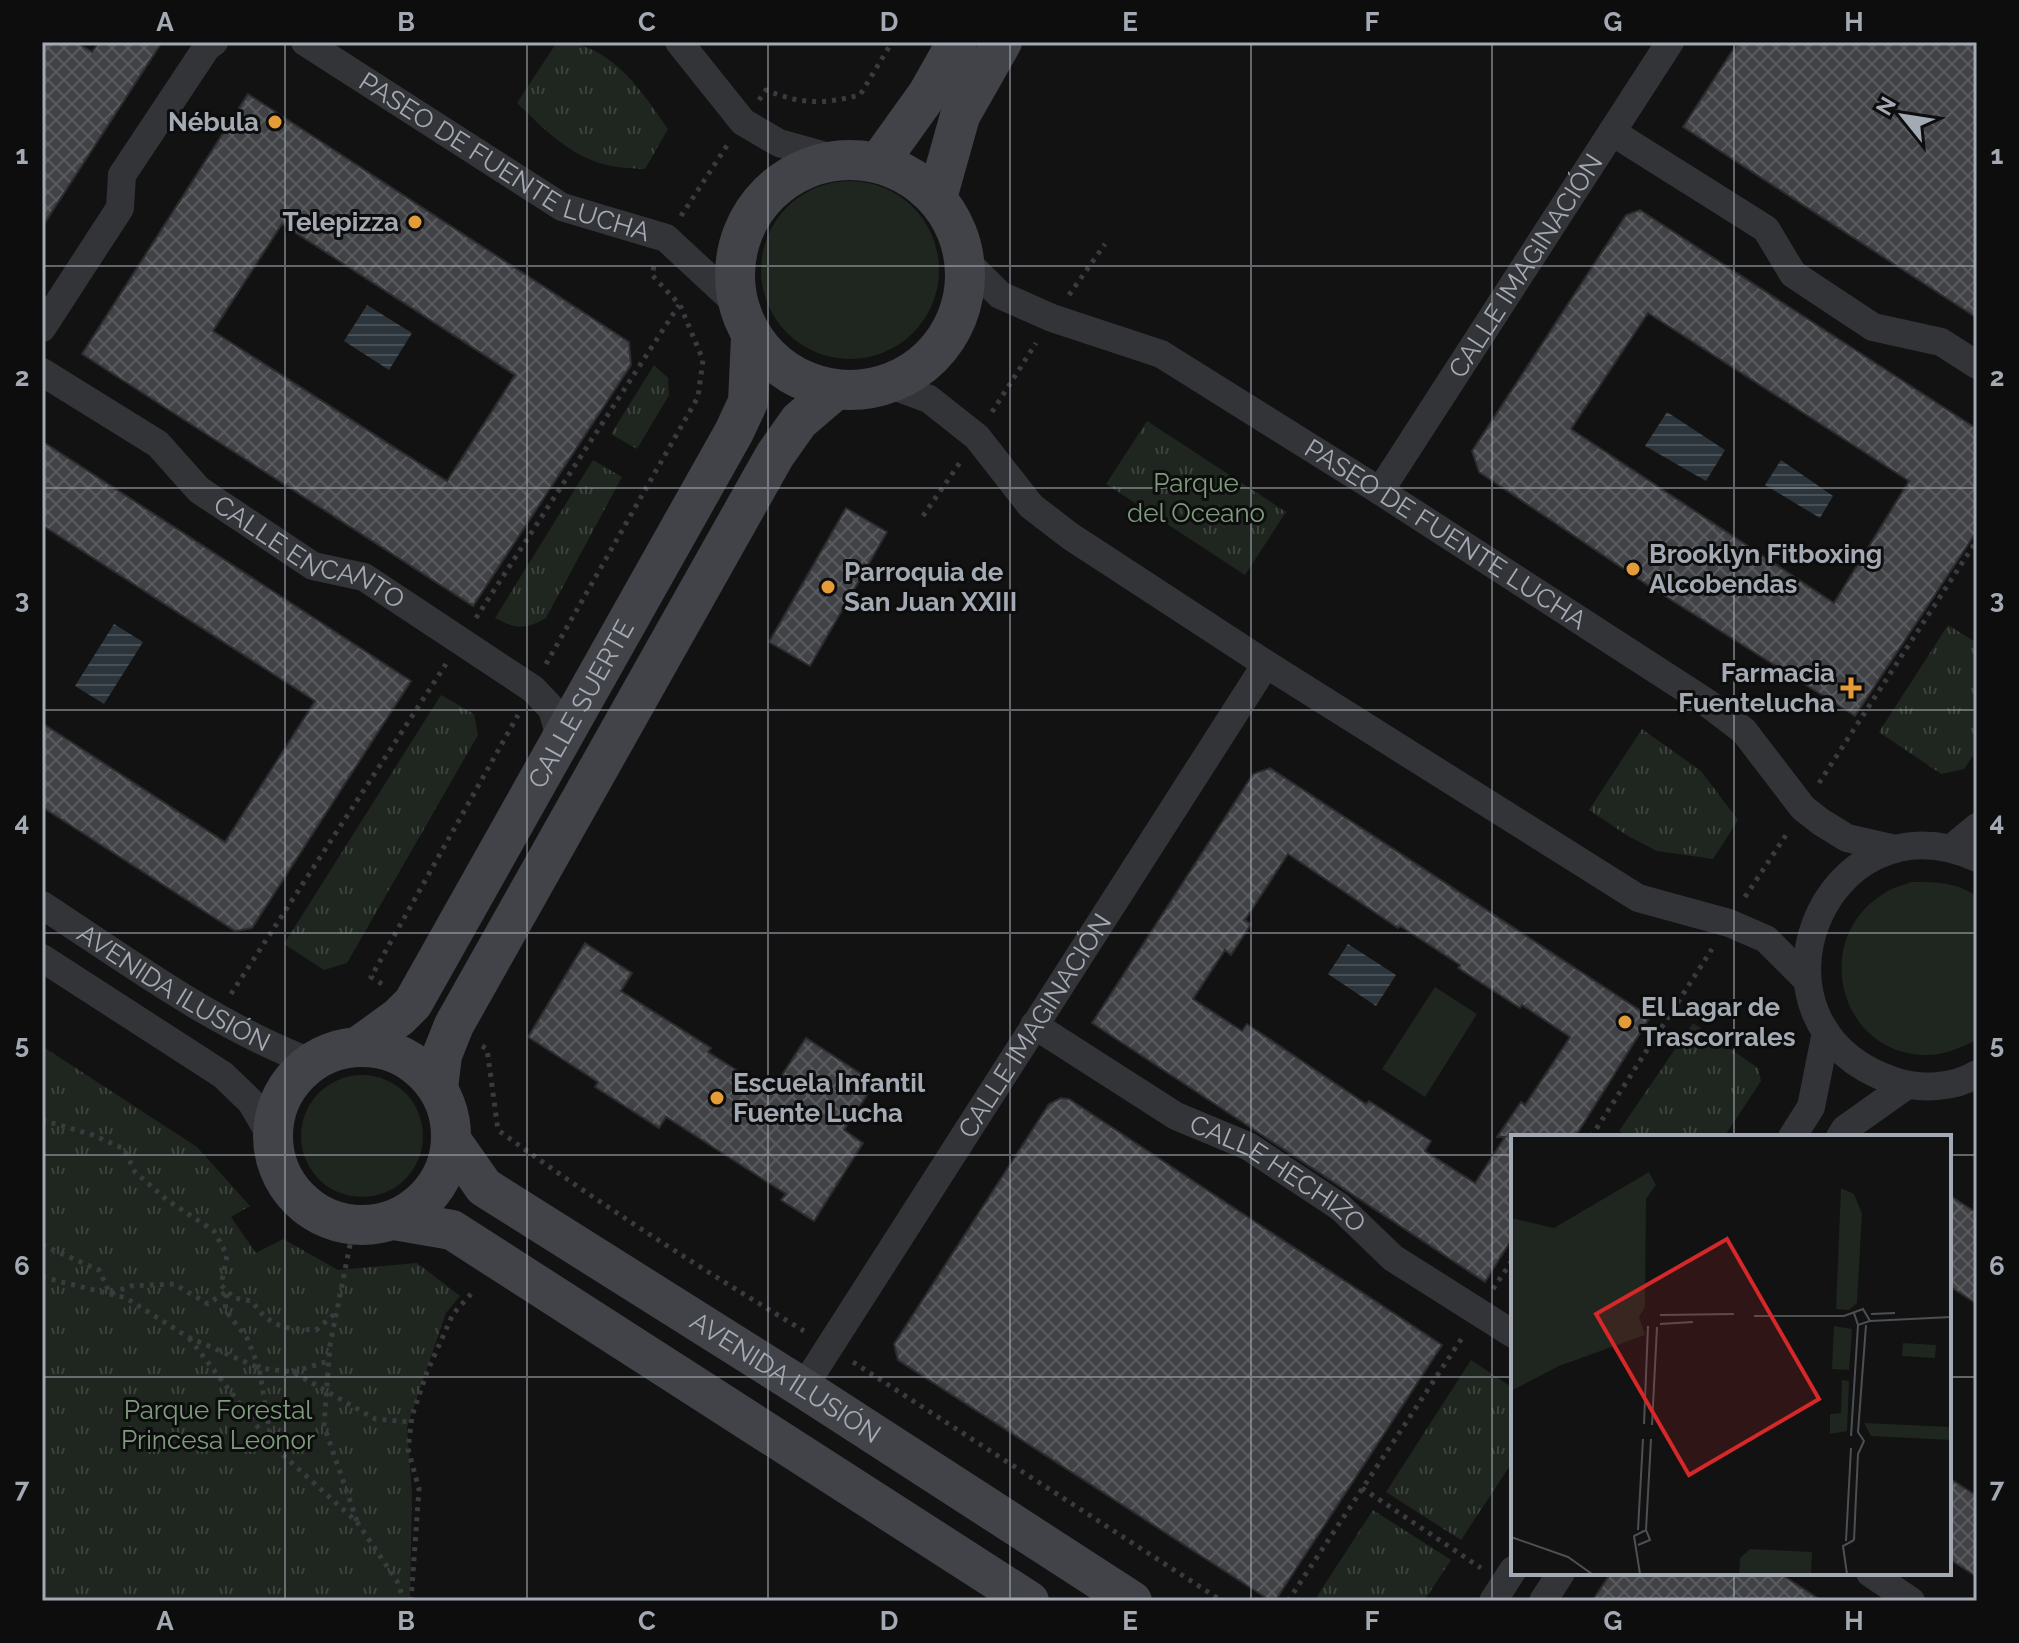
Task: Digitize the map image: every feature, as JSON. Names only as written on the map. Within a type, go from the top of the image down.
[{"type":"main road","points":[[879,162],[927,95],[957,42]]},
{"type":"main road","points":[[937,198],[960,116],[1002,42]]},
{"type":"main road","points":[[836,159],[879,162],[911,175],[937,198],[955,226],[965,260],[960,312],[932,357],[888,384],[853,391],[834,391],[792,376],[769,359],[744,320],[735,255],[754,209],[789,175],[836,159]]},
{"type":"main road","name":"CALLE SUERTE","points":[[359,1046],[413,1003],[734,432],[748,402],[744,320]]},
{"type":"main road","name":"CALLE SUERTE","points":[[438,1088],[442,1055],[454,1025],[775,455],[799,421],[834,391]]},
{"type":"main road","points":[[359,1046],[390,1050],[417,1065],[438,1088],[449,1113],[451,1140],[446,1166],[434,1189],[416,1207],[394,1220],[365,1226],[337,1222],[312,1211],[291,1191],[278,1166],[272,1138],[274,1121],[286,1088],[297,1074],[326,1054],[359,1046]]},
{"type":"main road","name":"AVENIDA ILUSIÓN","points":[[451,1140],[484,1187],[1132,1601]]},
{"type":"main road","points":[[394,1220],[452,1230],[1029,1601]]},
{"type":"street","points":[[42,328],[120,208],[122,175],[207,47],[214,42]]},
{"type":"street","name":"PASEO DE FUENTE LUCHA","points":[[305,42],[562,207],[666,238],[744,320]]},
{"type":"street","points":[[679,42],[743,122],[779,143],[836,159]]},
{"type":"street","name":"CALLE IMAGINACIÓN","points":[[1380,491],[1670,42]]},
{"type":"street","points":[[1612,132],[1766,229],[1793,274],[1873,327],[1941,342],[1977,365]]},
{"type":"street","name":"PASEO DE FUENTE LUCHA","points":[[965,260],[1000,295],[1052,318],[1161,354],[1380,491],[1706,702],[1744,731],[1803,808],[1847,838],[1895,849]]},
{"type":"street","name":"CALLE ENCANTO","points":[[42,372],[158,444],[199,490],[313,566],[364,577],[533,689],[552,709],[561,741]]},
{"type":"street","points":[[888,384],[929,399],[977,437],[1031,506],[1070,536],[1266,664],[1638,898],[1729,923],[1766,939],[1807,980]]},
{"type":"street","name":"CALLE IMAGINACIÓN","points":[[803,1388],[1266,664]]},
{"type":"street","points":[[1974,1079],[1938,1086],[1907,1085],[1873,1074],[1847,1057],[1826,1032],[1813,1006],[1807,980],[1809,940],[1824,901],[1855,868],[1895,849],[1925,844],[1965,852],[1977,827]]},
{"type":"street","name":"AVENIDA ILUSIÓN","points":[[42,905],[216,1018],[280,1051],[311,1062]]},
{"type":"street","name":"AVENIDA ILUSIÓN","points":[[42,958],[223,1075],[251,1102],[272,1138]]},
{"type":"street","name":"CALLE HECHIZO","points":[[1034,1025],[1176,1116],[1248,1146],[1340,1207],[1393,1258],[1511,1333]]},
{"type":"street","points":[[1793,1135],[1811,1107],[1826,1032]]},
{"type":"street","points":[[1841,1135],[1845,1129],[1907,1085]]},
{"type":"street","points":[[1543,1601],[1560,1575]]},
{"type":"street","points":[[1873,1575],[1911,1601]]},
{"type":"path","points":[[413,1003],[371,977],[645,486],[698,397],[703,360],[680,305],[652,275],[655,257],[766,90],[782,97],[826,103],[860,95],[892,42]]},
{"type":"path","points":[[923,516],[1052,318],[1105,244]]},
{"type":"path","points":[[1592,1135],[1977,540]]},
{"type":"path","points":[[454,1025],[487,1049],[498,1130],[536,1159],[1222,1601]]},
{"type":"path","points":[[42,1120],[93,1135],[124,1149],[135,1172],[167,1200],[214,1231],[227,1255],[221,1285],[234,1298],[252,1301],[262,1315],[288,1329],[316,1330],[337,1312]]},
{"type":"path","points":[[354,1225],[329,1361],[324,1426],[357,1522]]},
{"type":"path","points":[[42,1245],[99,1270],[110,1294]]},
{"type":"path","points":[[1288,1601],[1511,1262]]},
{"type":"path","points":[[42,1277],[126,1298],[188,1337],[259,1368],[293,1372],[329,1361]]},
{"type":"path","points":[[110,1294],[130,1286],[174,1284],[208,1304],[227,1291]]},
{"type":"path","points":[[227,1291],[225,1310],[247,1338],[259,1368],[272,1445]]},
{"type":"path","points":[[411,1601],[419,1489],[408,1449],[411,1422],[427,1372],[453,1314],[471,1294]]},
{"type":"path","points":[[188,1337],[272,1445],[357,1522],[397,1581],[404,1601]]},
{"type":"path","points":[[293,1372],[375,1419],[411,1422]]},
{"type":"path","points":[[1362,1488],[1503,1585]]},
{"type":"green space","points":[[557,42],[576,44],[608,59],[635,84],[658,114],[668,129],[645,169],[606,165],[581,155],[558,140],[517,103]]},
{"type":"green space","points":[[850,181],[884,188],[913,207],[932,236],[939,270],[932,304],[913,333],[884,352],[850,359],[816,352],[787,333],[768,304],[761,270],[768,236],[787,207],[816,188]]},
{"type":"green space","points":[[654,365],[668,378],[669,395],[637,449],[611,434]]},
{"type":"green space","name":"Parque del Oceano","points":[[1147,421],[1286,512],[1245,575],[1106,484]]},
{"type":"green space","points":[[593,460],[622,477],[546,618],[520,627],[495,618]]},
{"type":"green space","points":[[1948,625],[1977,643],[1977,750],[1964,769],[1941,774],[1879,732]]},
{"type":"green space","points":[[441,695],[474,714],[478,735],[347,963],[324,970],[284,944]]},
{"type":"green space","points":[[1642,729],[1701,771],[1738,820],[1713,859],[1657,851],[1589,810]]},
{"type":"green space","points":[[1911,882],[1954,886],[1977,897],[1977,1040],[1938,1054],[1924,1055],[1895,1049],[1871,1035],[1854,1015],[1844,990],[1842,964],[1847,938],[1861,914],[1886,892]]},
{"type":"green space","points":[[1435,987],[1477,1014],[1425,1097],[1382,1069]]},
{"type":"green space","points":[[1693,1023],[1758,1068],[1761,1081],[1725,1135],[1626,1135],[1619,1131]]},
{"type":"green space","name":"Parque Forestal Princesa Leonor","points":[[42,1046],[197,1147],[250,1206],[231,1217],[256,1253],[283,1239],[338,1270],[417,1263],[460,1296],[446,1313],[407,1427],[412,1493],[410,1601],[42,1601]]},
{"type":"green space","points":[[362,1075],[386,1079],[405,1093],[419,1112],[423,1136],[419,1160],[405,1179],[386,1193],[362,1197],[338,1193],[319,1179],[305,1160],[301,1136],[305,1112],[319,1093],[338,1079]]},
{"type":"green space","points":[[1471,1360],[1511,1387],[1511,1464],[1461,1540],[1386,1492]]},
{"type":"green space","points":[[1373,1510],[1451,1560],[1424,1601],[1314,1601]]},
{"type":"shaded area","points":[[367,305],[412,333],[389,370],[344,341]]},
{"type":"shaded area","points":[[1667,412],[1725,450],[1706,481],[1645,446]]},
{"type":"shaded area","points":[[1781,460],[1833,496],[1820,518],[1765,485]]},
{"type":"shaded area","points":[[114,624],[143,642],[104,704],[75,686]]},
{"type":"shaded area","points":[[1348,944],[1396,975],[1376,1006],[1328,974]]},
{"type":"building","points":[[42,42],[76,42],[92,52],[99,42],[162,42],[42,227]]},
{"type":"building","points":[[1738,42],[1977,42],[1977,318],[1683,127]]},
{"type":"building","points":[[248,94],[629,342],[631,365],[473,606],[82,354]],"holes":[[[282,224],[515,375],[447,481],[213,331]]]},
{"type":"building","points":[[1640,210],[1977,429],[1977,531],[1855,716],[1649,586],[1479,472],[1472,451],[1626,215]],"holes":[[[1648,313],[1909,481],[1834,603],[1571,429]]]},
{"type":"building","points":[[42,441],[411,681],[252,928],[235,931],[42,807],[42,723],[225,842],[315,701],[42,525]]},
{"type":"building","name":"Parroquia de San Juan XXIII","points":[[846,508],[887,532],[810,666],[769,642]]},
{"type":"building","points":[[1270,768],[1650,1017],[1576,1135],[1511,1135],[1511,1240],[1485,1282],[1092,1023],[1253,774]],"holes":[[[1288,854],[1398,928],[1400,926],[1460,965],[1458,968],[1570,1037],[1525,1105],[1521,1102],[1497,1137],[1505,1137],[1475,1183],[1425,1151],[1431,1141],[1369,1101],[1366,1104],[1247,1024],[1242,1031],[1193,999],[1225,950],[1231,955],[1251,924],[1245,920]]]},
{"type":"building","points":[[585,943],[632,973],[621,991],[711,1048],[708,1052],[771,1092],[806,1038],[875,1083],[844,1130],[863,1143],[814,1221],[781,1200],[786,1194],[666,1117],[659,1128],[595,1087],[598,1082],[528,1037]]},
{"type":"building","points":[[1061,1098],[1069,1099],[1442,1345],[1275,1601],[898,1360],[894,1344],[1049,1104]]},
{"type":"building","points":[[1951,1196],[1977,1213],[1977,1304],[1951,1287]]},
{"type":"building","points":[[1951,1479],[1977,1496],[1977,1577],[1951,1560]]},
{"type":"building","points":[[1610,1575],[1782,1575],[1822,1601],[1592,1601]]},
{"type":"place","name":"Nébula","points":[[275,122]]},
{"type":"place","name":"Telepizza","points":[[415,222]]},
{"type":"place","name":"Brooklyn Fitboxing Alcobendas","points":[[1633,569]]},
{"type":"place","name":"Parroquia de San Juan XXIII","points":[[828,587]]},
{"type":"place","name":"Farmacia Fuentelucha","points":[[1851,688]]},
{"type":"place","name":"El Lagar de Trascorrales","points":[[1625,1022]]},
{"type":"place","name":"Escuela Infantil Fuente Lucha","points":[[717,1098]]}]
